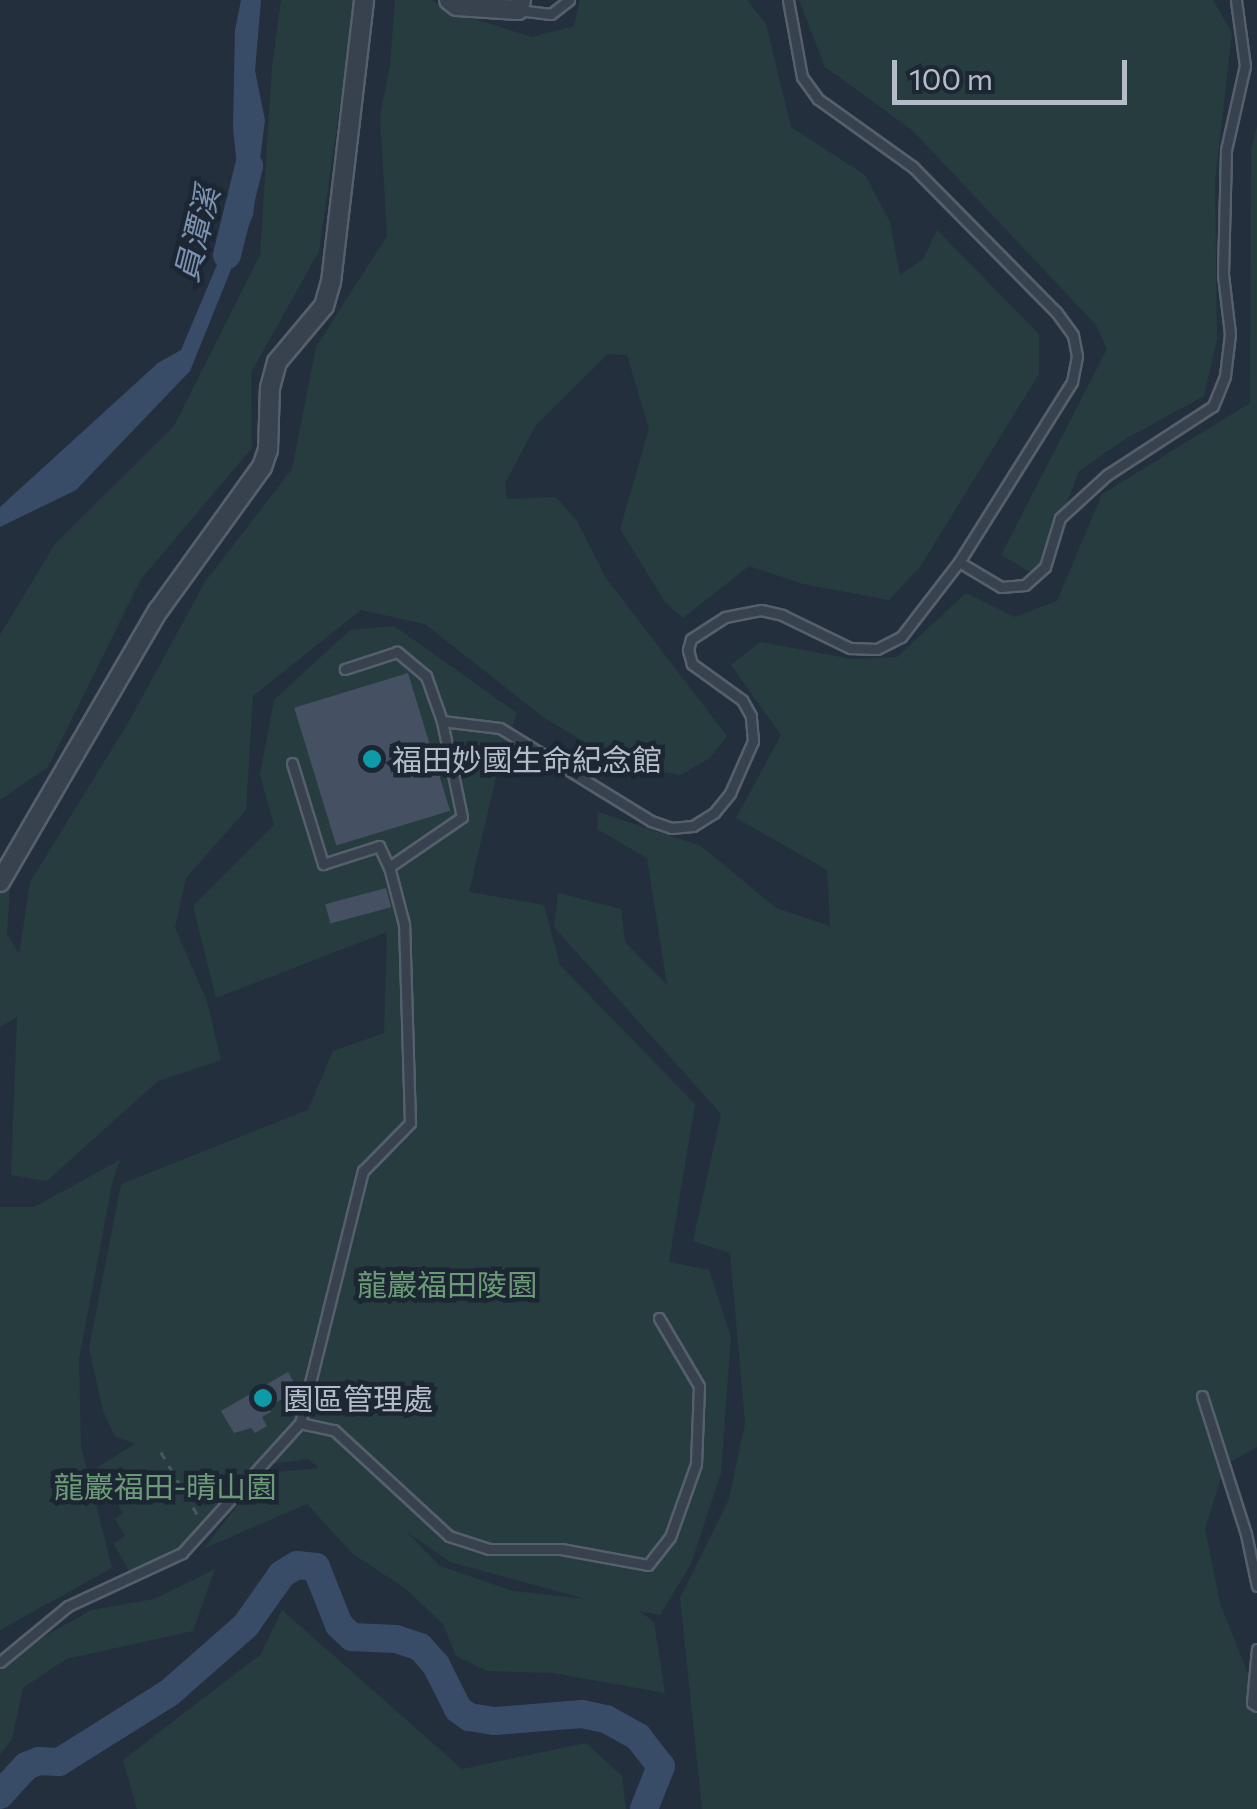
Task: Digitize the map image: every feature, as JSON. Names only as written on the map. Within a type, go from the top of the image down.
[{"type":"street","points":[[0,882],[158,611],[262,466],[268,450],[270,388],[277,362],[324,306],[330,282],[364,0]]},
{"type":"street","points":[[449,0],[456,6],[520,5]]},
{"type":"lane","points":[[520,5],[551,14],[568,0]]},
{"type":"lane","points":[[442,721],[500,728],[652,820],[671,828],[693,826],[714,813],[730,793],[753,741],[752,716],[742,700],[692,664],[688,650],[699,630],[725,616],[761,610],[782,615],[850,648],[878,649],[901,638],[960,562],[1072,382],[1077,356],[1072,336],[1026,280],[975,235],[912,167],[818,98],[802,77],[788,0]]},
{"type":"lane","points":[[960,562],[1002,587],[1025,585],[1045,567],[1060,518],[1107,475],[1212,406],[1224,376],[1230,334],[1223,274],[1226,150],[1242,95],[1245,66],[1236,0]]},
{"type":"lane","points":[[344,669],[397,652],[426,676],[442,721],[462,817],[389,867]]},
{"type":"lane","points":[[0,1662],[68,1606],[182,1553],[300,1424],[363,1171],[410,1123],[404,924],[389,867],[379,846],[324,864],[292,763]]},
{"type":"lane","points":[[300,1424],[334,1430],[449,1536],[489,1549],[561,1548],[648,1565],[670,1537],[696,1464],[700,1386],[659,1318]]},
{"type":"lane","points":[[1202,1396],[1246,1534],[1257,1586]]},
{"type":"lane","points":[[1257,1649],[1252,1703],[1257,1706]]},
{"type":"path","points":[[161,1452],[200,1518]]},
{"type":"green space","points":[[281,0],[355,0],[319,251],[251,373],[252,448],[141,579],[48,767],[0,800],[0,635],[55,544],[174,426],[260,255],[272,66]]},
{"type":"green space","points":[[395,0],[432,0],[443,9],[532,37],[574,26],[580,0],[747,0],[766,24],[791,127],[865,175],[890,222],[900,275],[923,259],[937,230],[1039,334],[1039,374],[920,567],[889,600],[803,584],[749,566],[683,618],[665,602],[620,529],[649,429],[627,355],[608,354],[536,425],[505,483],[507,499],[556,497],[577,521],[606,578],[727,736],[710,758],[680,775],[625,766],[543,717],[425,624],[361,610],[253,696],[246,810],[186,878],[175,928],[207,1001],[221,1060],[158,1081],[47,1181],[11,1175],[17,1017],[0,1027],[0,887],[10,890],[7,934],[19,954],[30,882],[128,723],[205,582],[292,469],[316,347],[387,236],[380,116],[390,65]]},
{"type":"green space","points":[[799,0],[1213,0],[1232,33],[1215,182],[1217,339],[1204,396],[1127,438],[1079,471],[1039,577],[1001,555],[1107,349],[1096,325],[912,130],[825,67]]},
{"type":"green space","points":[[1257,126],[1257,1447],[1225,1465],[1205,1528],[1220,1603],[1257,1696],[1257,1809],[702,1809],[680,1598],[729,1499],[745,1423],[730,1253],[693,1241],[721,1114],[554,927],[558,893],[621,909],[625,942],[667,985],[647,858],[597,829],[598,812],[701,846],[776,908],[830,926],[827,870],[736,818],[781,735],[731,665],[760,642],[852,659],[897,657],[966,593],[1015,617],[1057,601],[1102,494],[1250,403],[1251,150]]},
{"type":"green space","name":"龍巖福田陵園","points":[[394,626],[517,713],[500,761],[469,892],[544,905],[560,965],[695,1104],[669,1262],[709,1270],[731,1337],[721,1473],[691,1564],[660,1615],[639,1611],[654,1622],[665,1693],[553,1673],[487,1671],[456,1656],[443,1624],[406,1589],[353,1554],[307,1504],[203,1549],[263,1473],[319,1468],[308,1459],[253,1467],[178,1548],[130,1573],[114,1544],[125,1536],[115,1519],[123,1513],[96,1468],[135,1444],[115,1436],[103,1411],[89,1348],[121,1184],[308,1110],[333,1051],[384,1033],[387,932],[216,998],[193,906],[274,825],[260,775],[274,700],[350,630]],"holes":[[[407,1532],[450,1562],[586,1599],[513,1591],[440,1566]]]},
{"type":"green space","points":[[120,1160],[113,1179],[79,1360],[81,1446],[112,1568],[0,1630],[0,1207],[34,1207]]},
{"type":"green space","points":[[215,1569],[193,1631],[66,1659],[23,1688],[12,1739],[0,1755],[0,1670],[33,1643],[91,1610],[154,1599]]},
{"type":"green space","points":[[282,1610],[462,1769],[586,1743],[622,1776],[626,1809],[137,1809],[123,1760],[261,1654]]},
{"type":"water","name":"員潭溪","points":[[241,0],[261,0],[255,71],[265,120],[253,215],[190,371],[76,490],[0,527],[0,507],[158,363],[181,350],[241,208],[233,127],[235,30]]},
{"type":"building","name":"福田妙國生命紀念館","points":[[408,673],[450,811],[336,846],[294,708]]},
{"type":"building","points":[[386,888],[391,907],[330,924],[325,904]]},
{"type":"building","name":"園區管理處","points":[[288,1372],[298,1390],[268,1407],[271,1412],[262,1417],[267,1426],[255,1433],[251,1428],[234,1433],[221,1411]]},
{"type":"waterway","name":"員潭溪","points":[[227,255],[249,166]]},
{"type":"waterway","points":[[0,1795],[26,1766],[39,1761],[59,1762],[169,1693],[246,1625],[282,1574],[297,1565],[316,1567],[339,1625],[352,1637],[396,1639],[420,1647],[436,1665],[458,1709],[469,1717],[495,1721],[582,1714],[606,1719],[638,1737],[661,1766],[644,1809]]},
{"type":"place","name":"福田妙國生命紀念館","points":[[372,759]]},
{"type":"place","name":"園區管理處","points":[[263,1398]]},
{"type":"park label","name":"龍巖福田-晴山園","points":[[165,1486]]}]
